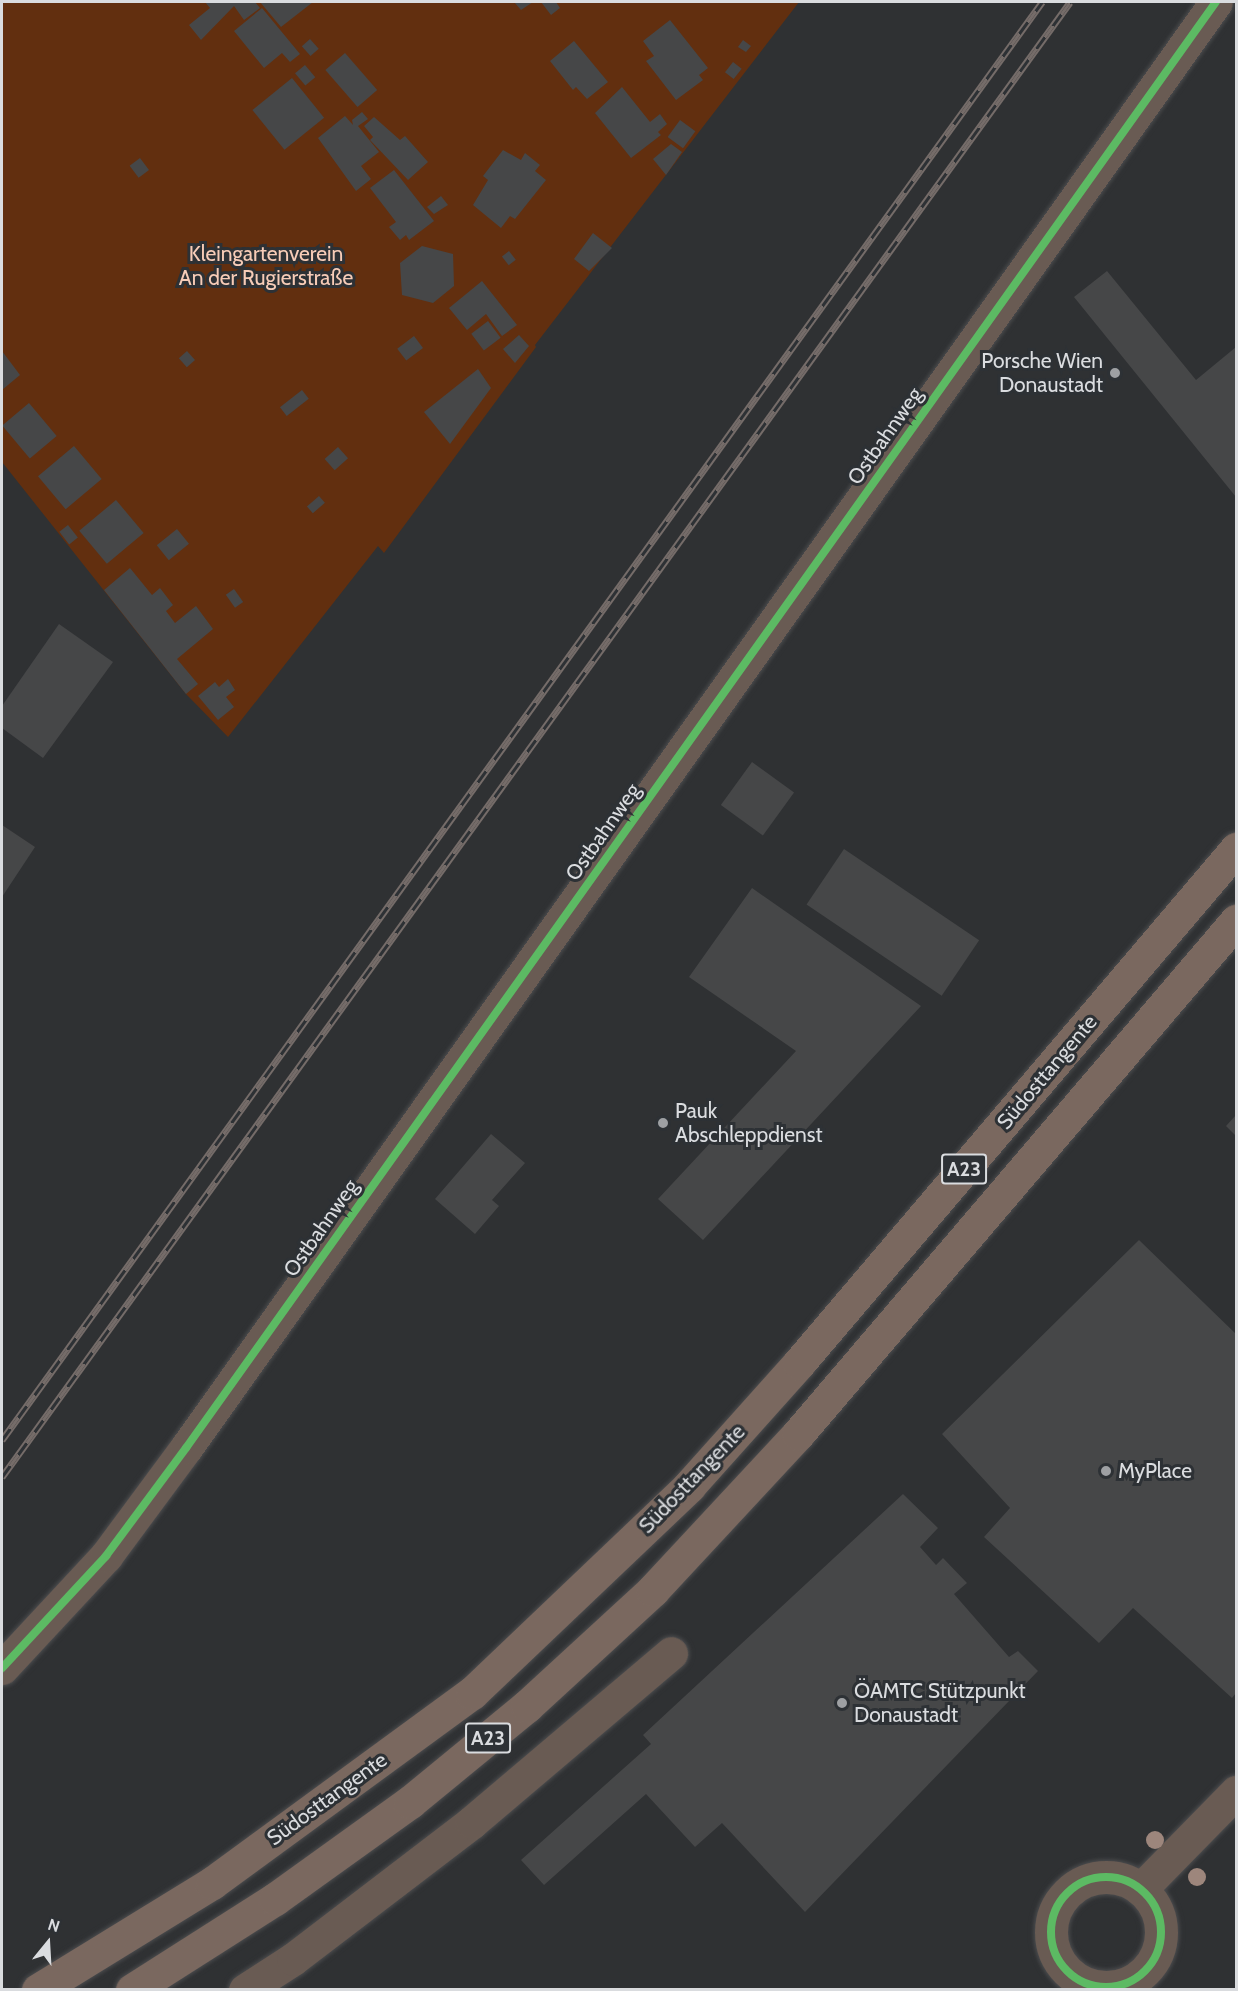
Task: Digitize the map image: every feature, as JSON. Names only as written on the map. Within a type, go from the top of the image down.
[{"type":"highway","name":"Südosttangente","points":[[38,1989],[212,1883],[472,1693],[689,1486],[799,1363],[1236,849]]},
{"type":"highway","name":"A23","points":[[132,1989],[275,1899],[410,1802],[527,1706],[652,1590],[798,1434],[1235,924]]},
{"type":"street","name":"Ostbahnweg","points":[[2,1668],[106,1556],[186,1448],[1216,2]]},
{"type":"street","points":[[245,1989],[293,1959],[472,1822],[671,1653]]},
{"type":"street","points":[[1141,1889],[1236,1792]]},
{"type":"street","points":[[1110,1876],[1141,1889],[1154,1903],[1161,1921],[1161,1940],[1149,1966],[1127,1983],[1108,1988],[1066,1983],[1052,1947],[1050,1929],[1063,1896],[1076,1884],[1110,1876]]},
{"type":"green space","name":"Kleingartenverein An der Rugierstraße","points":[[2,2],[799,2],[535,345],[536,347],[384,553],[378,546],[228,737],[186,694],[2,462]]},
{"type":"building","points":[[205,2],[255,2],[260,8],[244,20],[234,6],[201,40],[189,25],[210,8]]},
{"type":"building","points":[[260,2],[313,2],[281,27]]},
{"type":"building","points":[[514,2],[533,2],[521,10]]},
{"type":"building","points":[[541,2],[556,2],[560,8],[551,15]]},
{"type":"building","points":[[262,8],[300,54],[290,62],[282,53],[264,68],[234,31]]},
{"type":"building","points":[[670,20],[708,68],[699,75],[703,80],[676,100],[646,61],[654,56],[643,41]]},
{"type":"building","points":[[310,39],[319,49],[311,56],[302,46]]},
{"type":"building","points":[[743,40],[751,46],[746,52],[738,47]]},
{"type":"building","points":[[574,41],[608,82],[587,99],[576,87],[573,90],[550,61]]},
{"type":"building","points":[[345,53],[377,90],[358,107],[325,70]]},
{"type":"building","points":[[733,62],[742,69],[734,79],[725,72]]},
{"type":"building","points":[[305,65],[315,77],[305,86],[295,73]]},
{"type":"building","points":[[292,78],[324,118],[284,150],[252,110]]},
{"type":"building","points":[[622,87],[650,122],[660,114],[667,124],[658,132],[661,135],[631,158],[595,113]]},
{"type":"building","points":[[362,112],[368,119],[358,126],[379,152],[361,166],[371,179],[356,191],[318,138],[345,116],[353,125],[352,120]]},
{"type":"building","points":[[374,117],[400,140],[405,136],[428,162],[408,180],[370,140],[373,137],[364,126]]},
{"type":"building","points":[[680,120],[695,131],[683,148],[668,137]]},
{"type":"building","points":[[671,144],[682,152],[666,175],[653,159]]},
{"type":"building","points":[[503,150],[521,160],[525,153],[540,165],[535,171],[546,180],[515,219],[510,216],[501,228],[473,205],[488,180],[483,176]]},
{"type":"building","points":[[140,158],[149,170],[139,178],[130,166]]},
{"type":"building","points":[[394,170],[434,221],[409,240],[406,235],[400,240],[389,227],[396,222],[370,188]]},
{"type":"building","points":[[441,196],[448,205],[434,214],[427,207]]},
{"type":"building","points":[[593,233],[612,248],[589,271],[574,259]]},
{"type":"building","points":[[422,246],[453,254],[454,286],[433,303],[402,295],[400,263]]},
{"type":"building","points":[[509,251],[516,260],[509,265],[502,257]]},
{"type":"building","points":[[1107,271],[1196,380],[1236,347],[1236,497],[1074,297]]},
{"type":"building","points":[[482,281],[517,325],[502,336],[486,314],[467,330],[449,308]]},
{"type":"building","points":[[488,321],[501,338],[484,350],[471,334]]},
{"type":"building","points":[[519,335],[529,346],[515,363],[503,349]]},
{"type":"building","points":[[414,336],[423,348],[406,361],[397,349]]},
{"type":"building","points":[[2,351],[20,375],[2,390]]},
{"type":"building","points":[[187,351],[195,360],[187,367],[179,358]]},
{"type":"building","points":[[478,369],[491,388],[450,444],[424,412]]},
{"type":"building","points":[[302,390],[309,399],[287,416],[280,407]]},
{"type":"building","points":[[29,403],[57,436],[30,458],[2,425]]},
{"type":"building","points":[[74,446],[102,479],[66,509],[38,476]]},
{"type":"building","points":[[338,447],[348,458],[335,470],[325,459]]},
{"type":"building","points":[[319,496],[325,503],[313,513],[307,506]]},
{"type":"building","points":[[116,500],[144,533],[107,564],[79,531]]},
{"type":"building","points":[[68,525],[78,538],[69,544],[59,532]]},
{"type":"building","points":[[177,529],[189,544],[169,560],[157,545]]},
{"type":"building","points":[[130,568],[152,595],[160,588],[173,605],[166,611],[175,623],[196,606],[213,629],[177,659],[198,684],[186,694],[104,590]]},
{"type":"building","points":[[234,589],[243,602],[235,608],[226,595]]},
{"type":"building","points":[[59,624],[113,662],[43,758],[2,728],[2,706]]},
{"type":"building","points":[[228,679],[235,690],[226,697],[234,707],[218,720],[198,696],[215,682],[219,687]]},
{"type":"building","points":[[752,762],[794,793],[763,835],[721,805]]},
{"type":"building","points":[[2,825],[35,847],[2,897]]},
{"type":"building","points":[[844,849],[979,940],[942,996],[807,905]]},
{"type":"building","points":[[752,888],[921,1006],[703,1240],[658,1199],[796,1051],[689,977]]},
{"type":"building","points":[[1236,1115],[1236,1136],[1226,1126]]},
{"type":"building","points":[[491,1134],[525,1163],[492,1200],[499,1206],[475,1234],[435,1199]]},
{"type":"building","name":"MyPlace","points":[[1139,1240],[1236,1334],[1236,1693],[1232,1698],[1133,1608],[1099,1643],[984,1537],[1010,1508],[942,1434]]},
{"type":"building","name":"ÖAMTC Stützpunkt Donaustadt","points":[[903,1494],[938,1528],[920,1547],[936,1565],[943,1558],[967,1583],[954,1594],[1009,1657],[1018,1651],[1038,1671],[805,1912],[722,1823],[695,1847],[646,1794],[544,1885],[521,1860],[651,1744],[643,1735]]},
{"type":"railway","points":[[2,1440],[1042,2]]},
{"type":"railway","points":[[2,1477],[1070,2]]},
{"type":"cycle path","points":[[2,1668],[106,1556],[186,1448],[1216,2]]},
{"type":"cycle path","points":[[1106,1877],[1127,1881],[1145,1893],[1157,1911],[1161,1932],[1157,1953],[1145,1971],[1127,1983],[1106,1987],[1085,1983],[1067,1971],[1055,1953],[1051,1932],[1055,1911],[1067,1893],[1085,1881],[1106,1877]]},
{"type":"place","name":"Porsche Wien Donaustadt","points":[[1115,373]]},
{"type":"place","name":"Pauk Abschleppdienst","points":[[663,1123]]},
{"type":"place","name":"MyPlace","points":[[1106,1471]]},
{"type":"place","name":"ÖAMTC Stützpunkt Donaustadt","points":[[842,1703]]}]
